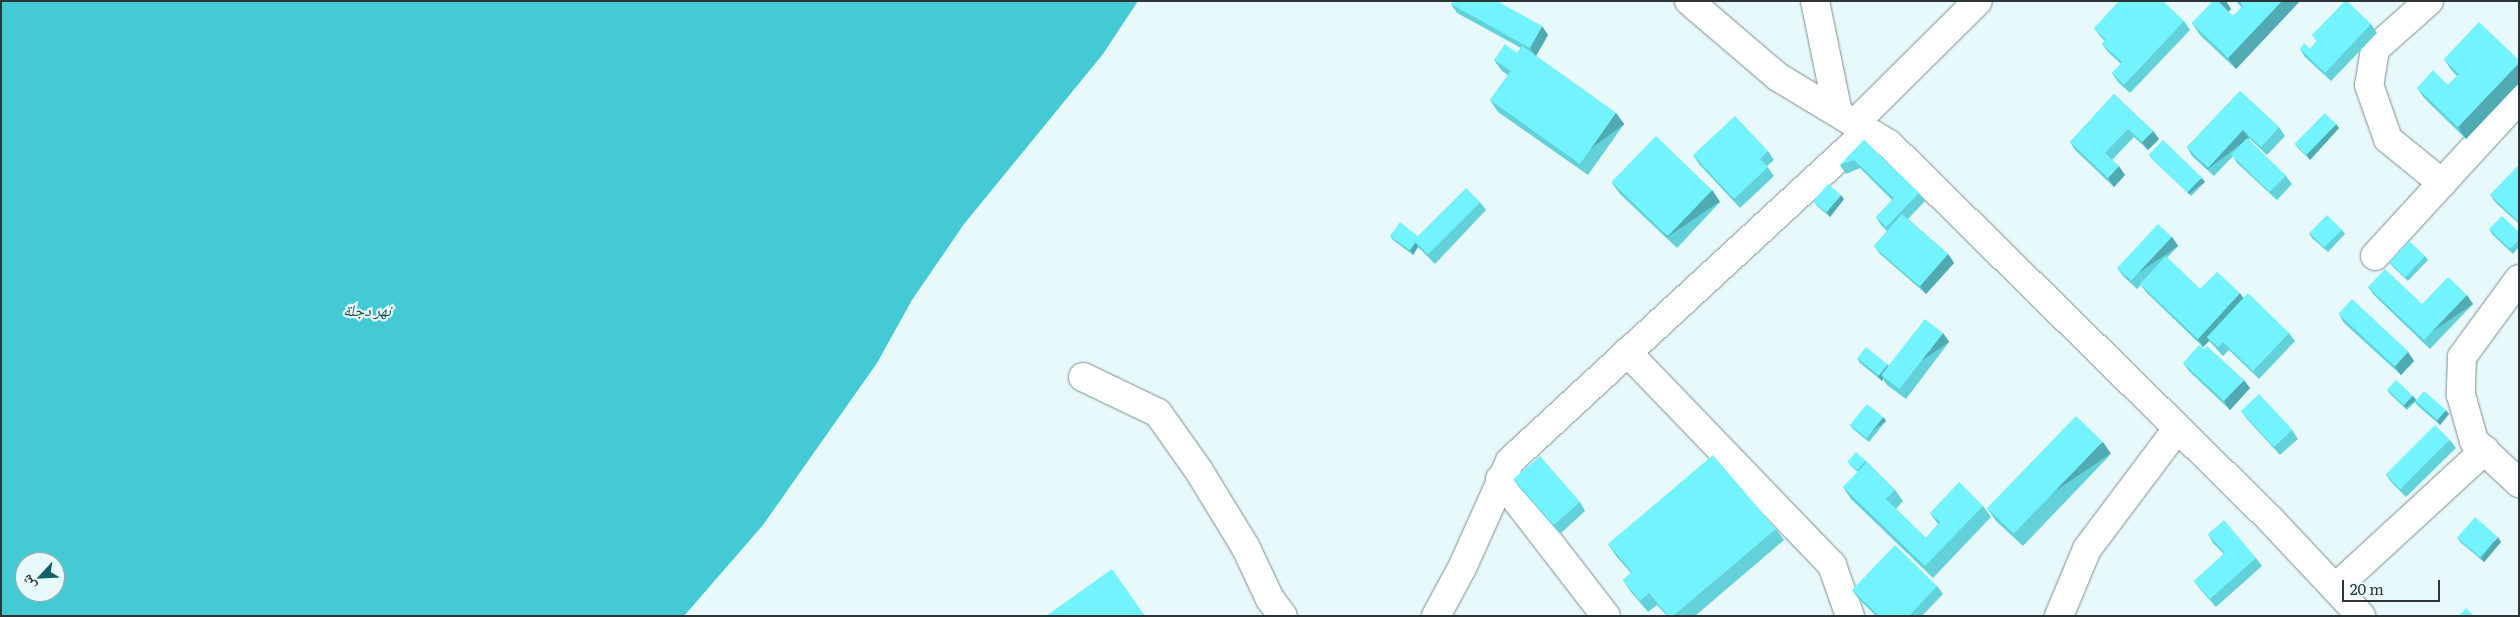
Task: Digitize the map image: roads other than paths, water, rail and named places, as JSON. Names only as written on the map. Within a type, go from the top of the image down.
[{"type":"street","points":[[1689,1],[1778,77],[1889,144],[2178,428],[2361,616]]},
{"type":"street","points":[[1815,1],[1853,122]]},
{"type":"street","points":[[1436,616],[1462,568],[1500,479],[1510,461],[1627,352],[1853,122],[1978,1]]},
{"type":"street","points":[[2429,1],[2374,49],[2369,85],[2388,139],[2442,183]]},
{"type":"street","points":[[2375,256],[2519,99]]},
{"type":"street","points":[[2519,279],[2462,357],[2461,395],[2474,441],[2519,483]]},
{"type":"street","points":[[1627,352],[1832,566],[1850,616]]},
{"type":"street","points":[[1082,377],[1158,413],[1204,478],[1246,548],[1270,600],[1283,616]]},
{"type":"street","points":[[2059,616],[2087,549],[2178,428]]},
{"type":"street","points":[[2335,588],[2485,450]]},
{"type":"street","points":[[1500,479],[1606,616]]},
{"type":"water","name":"نهر دجلة","points":[[1,1],[1138,1],[1103,54],[964,224],[912,300],[877,363],[763,525],[684,616],[1,616]]}]
